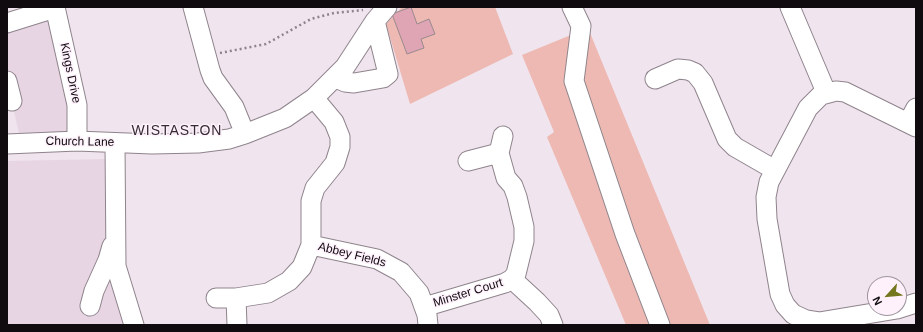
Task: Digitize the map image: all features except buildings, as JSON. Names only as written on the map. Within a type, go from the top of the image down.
[{"type":"street","points":[[7,23],[55,7]]},
{"type":"street","name":"Kings Drive","points":[[55,7],[77,105],[77,141]]},
{"type":"street","points":[[193,7],[213,78],[234,107],[245,134]]},
{"type":"street","points":[[572,7],[581,26],[574,81],[625,234],[660,325]]},
{"type":"street","points":[[790,7],[826,92]]},
{"type":"street","points":[[336,78],[345,82],[354,83],[383,78],[388,74],[382,12]]},
{"type":"street","name":"Church Lane","points":[[7,144],[77,141],[198,144],[229,139],[245,134],[285,118],[314,98],[336,78],[382,12]]},
{"type":"street","points":[[655,79],[678,69],[688,70],[695,73],[703,83],[727,139],[735,147],[775,170]]},
{"type":"street","points":[[7,81],[12,101]]},
{"type":"street","points":[[914,119],[845,92],[826,92],[816,98],[808,108],[775,170],[767,190],[766,207],[780,294],[785,305],[793,314],[812,323],[897,309],[916,303]]},
{"type":"street","points":[[216,298],[236,298],[268,294],[289,281],[302,267],[311,245],[311,201],[315,188],[334,163],[340,147],[340,137],[334,122],[314,98]]},
{"type":"street","points":[[115,143],[116,266],[134,325]]},
{"type":"street","name":"Minster Court","points":[[424,306],[491,288],[512,279],[520,258],[524,241],[524,227],[513,186],[506,178],[501,144],[468,161]]},
{"type":"street","points":[[90,306],[94,292],[108,260],[116,233]]},
{"type":"street","name":"Abbey Fields","points":[[311,245],[378,259],[401,272],[419,293],[424,306],[428,325]]},
{"type":"street","name":"Minster Court","points":[[512,279],[548,315],[553,325]]},
{"type":"street","points":[[236,298],[237,325]]},
{"type":"path","points":[[206,56],[266,44],[311,19],[334,12],[382,12]]},
{"type":"shaded area","points":[[402,7],[495,7],[513,54],[410,104],[386,24]]},
{"type":"shaded area","points":[[55,8],[77,141],[21,142],[7,81],[7,23]]},
{"type":"shaded area","points":[[588,28],[710,325],[626,325],[547,137],[554,132],[522,55]]},
{"type":"shaded area","points":[[106,159],[130,325],[7,325],[7,161]]},
{"type":"district","name":"WISTASTON","points":[[177,131]]}]
